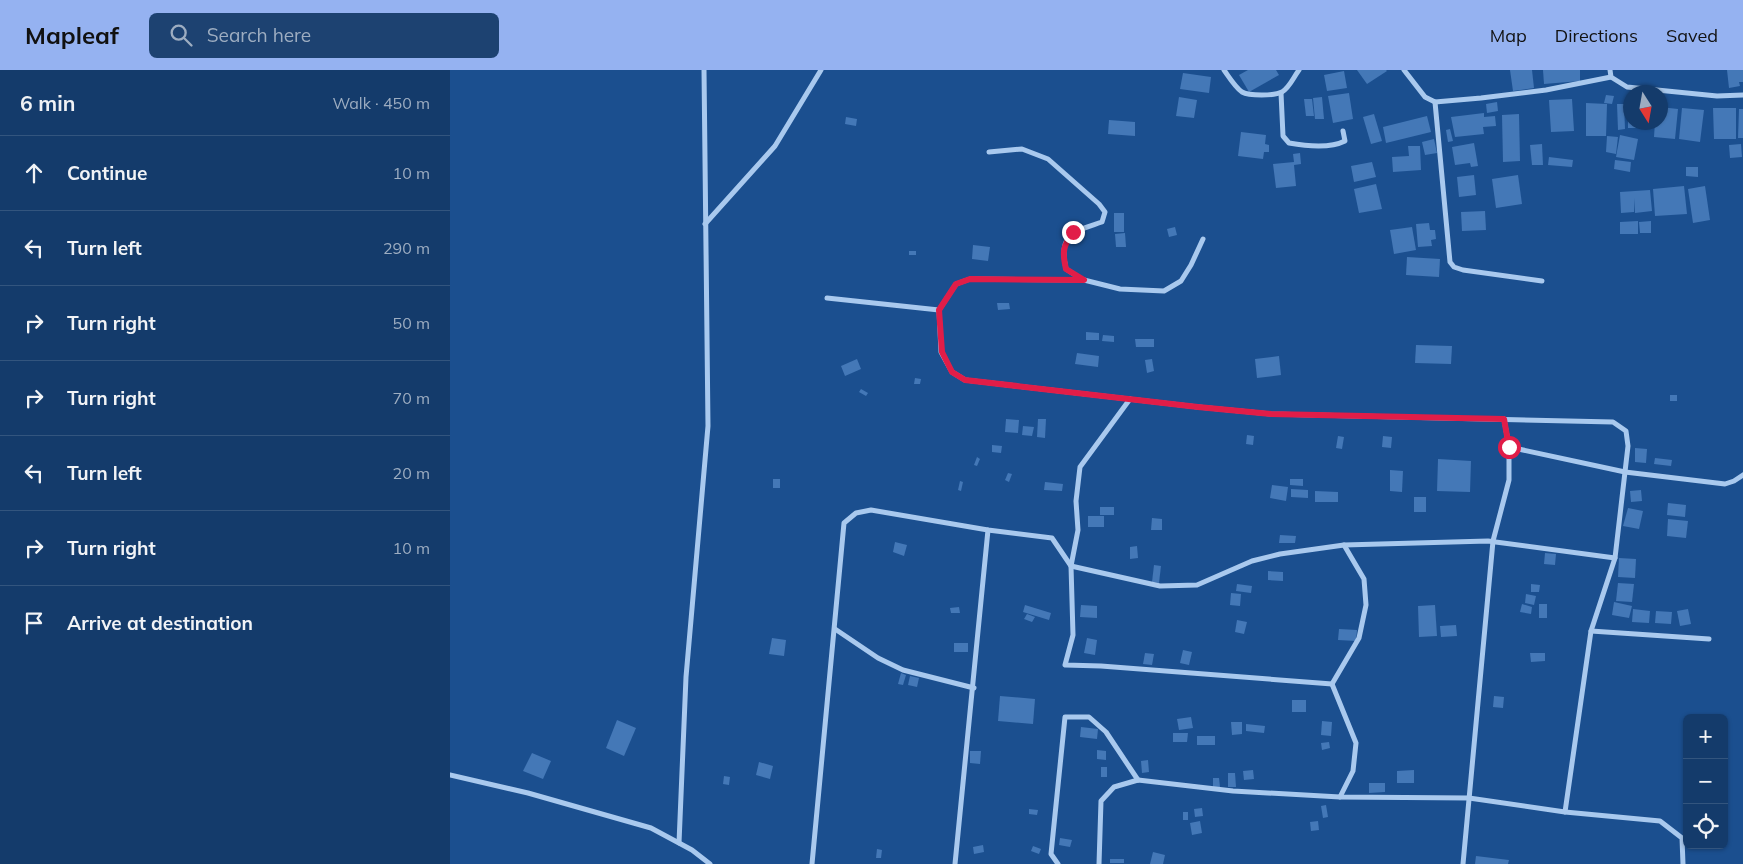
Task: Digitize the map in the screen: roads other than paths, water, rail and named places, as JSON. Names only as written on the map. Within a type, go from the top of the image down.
[{"type":"street","points":[[679,843],[686,677],[708,426],[704,70]]},
{"type":"street","points":[[706,224],[774,146],[821,70]]},
{"type":"street","points":[[1224,70],[1243,92],[1259,95],[1280,93],[1290,85],[1298,70]]},
{"type":"street","points":[[1404,70],[1425,97],[1435,102],[1546,90],[1611,77],[1627,88],[1716,96],[1743,95]]},
{"type":"street","points":[[1610,70],[1611,77]]},
{"type":"street","points":[[1280,93],[1283,136],[1289,143],[1303,146],[1336,145],[1345,141],[1343,131]]},
{"type":"street","points":[[1435,102],[1450,262],[1454,267],[1463,270],[1542,281]]},
{"type":"street","points":[[989,152],[1022,149],[1048,159],[1100,204],[1104,212],[1102,222],[1073,232],[1066,242],[1063,254],[1066,269],[1084,280]]},
{"type":"street","points":[[1203,239],[1181,281],[1164,291],[1120,289],[1084,280],[970,279],[956,284],[939,310],[942,352],[952,372],[965,380],[1271,414],[1613,422],[1626,431],[1628,446],[1626,472],[1615,558],[1592,631],[1566,812]]},
{"type":"street","points":[[827,298],[939,310]]},
{"type":"street","points":[[1130,399],[1080,466],[1076,501],[1078,530],[1071,566],[1073,635],[1065,665],[1101,666],[1332,684]]},
{"type":"street","points":[[1463,864],[1493,541],[1509,480],[1509,447],[1504,419]]},
{"type":"street","points":[[1509,447],[1626,472],[1725,484],[1734,482],[1743,475]]},
{"type":"street","points":[[812,864],[844,523],[856,513],[871,510],[988,530],[1052,538],[1071,566],[1160,586],[1197,585],[1270,556],[1344,545],[1493,541],[1615,558]]},
{"type":"street","points":[[955,864],[974,688],[988,530]]},
{"type":"street","points":[[1332,684],[1359,638],[1366,605],[1364,579],[1344,545]]},
{"type":"street","points":[[835,629],[878,658],[903,670],[974,688]]},
{"type":"street","points":[[1592,631],[1709,639]]},
{"type":"street","points":[[1332,684],[1356,743],[1353,771],[1340,797]]},
{"type":"street","points":[[1058,864],[1051,854],[1065,718],[1089,717],[1106,732],[1138,780]]},
{"type":"street","points":[[450,775],[528,794],[651,828],[692,850],[710,864]]},
{"type":"street","points":[[1099,864],[1101,801],[1114,787],[1138,780],[1233,791],[1340,797],[1469,798],[1566,812],[1660,821],[1682,838],[1684,864]]}]
